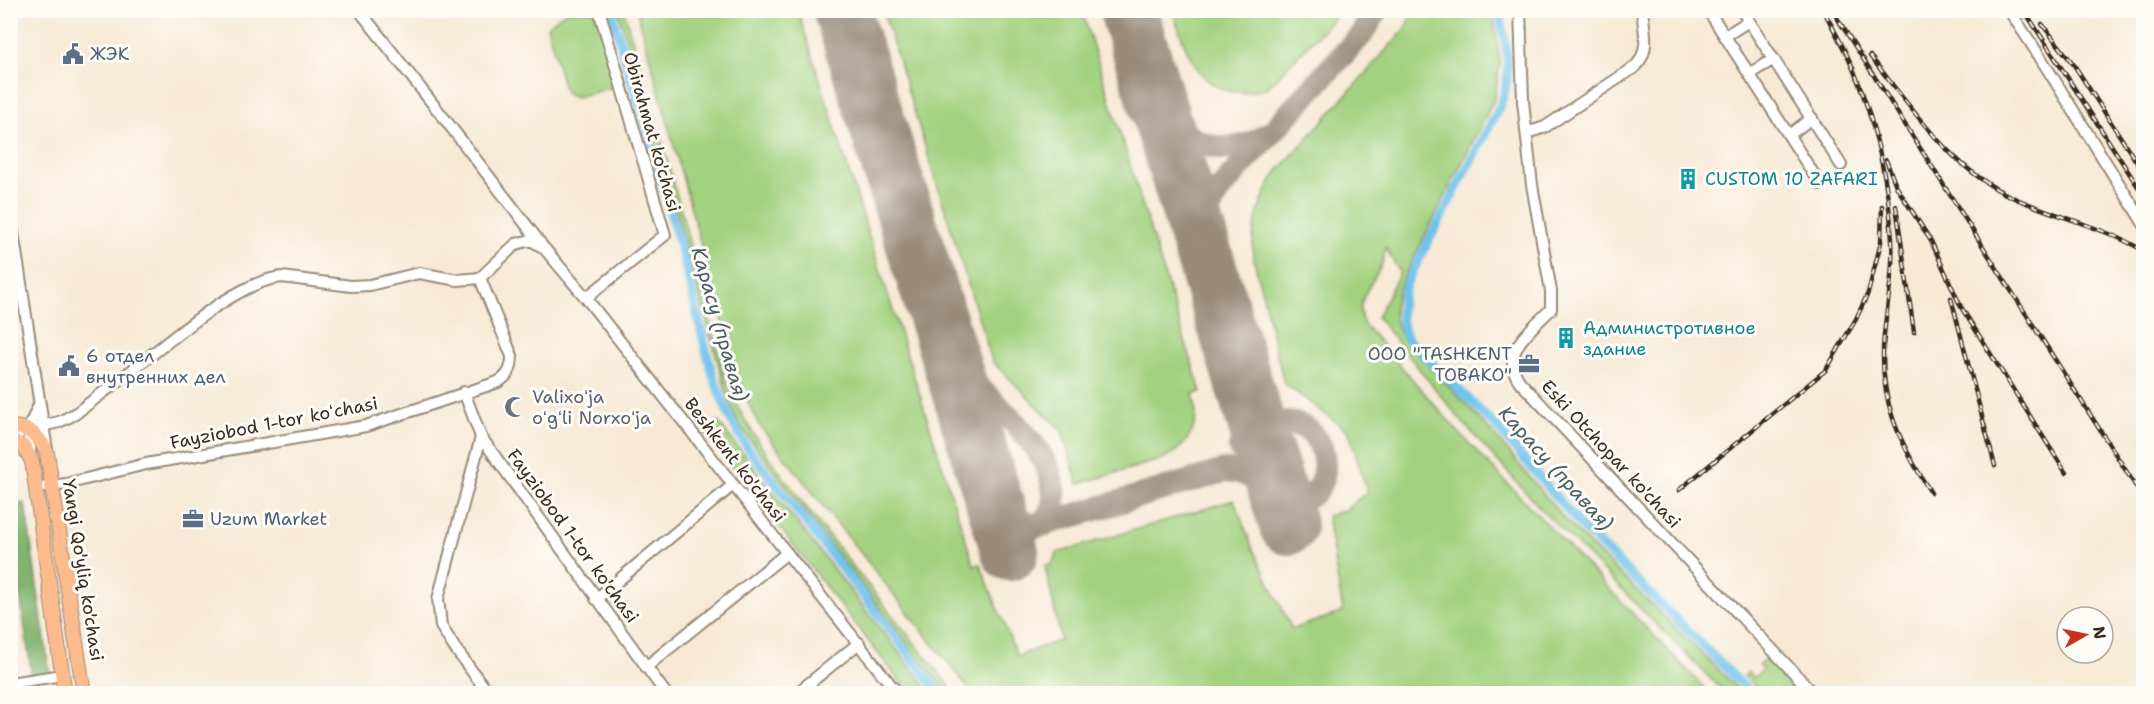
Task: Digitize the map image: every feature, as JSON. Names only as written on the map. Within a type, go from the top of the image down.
[{"type":"main road","points":[[10,427],[28,429]]},
{"type":"main road","name":"Yangi Qo'yliq ko'chasi","points":[[28,429],[40,439],[47,453],[84,693]]},
{"type":"main road","points":[[10,439],[24,447],[32,461]]},
{"type":"main road","name":"Yangi Qo'yliq ko'chasi","points":[[32,461],[65,693]]},
{"type":"street","name":"Beshkent ko'chasi","points":[[358,10],[898,693]]},
{"type":"street","name":"Obirahmat ko'chasi","points":[[586,298],[665,235],[599,10]]},
{"type":"street","name":"Eski Otchopar ko'chasi","points":[[1520,10],[1526,130],[1532,185],[1551,291],[1551,309],[1516,346],[1512,359],[1516,375],[1814,693]]},
{"type":"street","points":[[1526,130],[1533,131],[1545,127],[1635,67],[1641,60],[1646,44],[1642,10]]},
{"type":"street","points":[[1708,10],[1820,184]]},
{"type":"street","points":[[1742,10],[1841,165]]},
{"type":"street","points":[[2009,10],[2144,224]]},
{"type":"street","points":[[1725,36],[1749,21]]},
{"type":"street","points":[[1749,74],[1774,59]]},
{"type":"street","points":[[1789,135],[1812,118]]},
{"type":"street","name":"Yangi Qo'yliq ko'chasi","points":[[10,213],[47,453]]},
{"type":"street","points":[[10,439],[28,429],[59,422],[75,414],[194,321],[244,290],[269,279],[290,278],[361,286],[419,273],[430,273],[458,280],[480,278],[525,234],[526,225]]},
{"type":"street","name":"Beshkent ko'chasi","points":[[516,244],[531,240],[544,248]]},
{"type":"street","name":"Fayziobod 1-tor koʻchasi","points":[[35,488],[146,464],[366,426],[498,382],[508,374],[512,365],[511,351],[480,278]]},
{"type":"street","name":"Fayziobod 1-tor ko'chasi","points":[[464,392],[481,437],[666,693]]},
{"type":"street","points":[[28,429],[39,405]]},
{"type":"street","name":"Yangi Qo'yliq ko'chasi","points":[[28,429],[32,461]]},
{"type":"street","points":[[481,437],[438,599],[441,626],[489,693]]},
{"type":"street","points":[[596,599],[733,485]]},
{"type":"street","points":[[646,667],[787,553]]},
{"type":"street","points":[[796,693],[859,644]]},
{"type":"street","points":[[10,683],[63,675]]},
{"type":"green space","points":[[1173,10],[1341,11],[1266,89],[1245,92],[1227,91],[1213,84],[1202,74],[1185,46]]},
{"type":"green space","points":[[567,11],[595,11],[617,86],[577,97],[565,93],[547,26]]},
{"type":"green space","points":[[618,11],[624,11],[676,192],[726,380],[733,397],[759,443],[779,471],[955,693],[947,693],[740,426],[728,399]]},
{"type":"green space","points":[[637,11],[798,11],[974,566],[980,564],[1017,656],[1061,640],[1045,566],[1052,564],[1057,553],[1234,500],[1253,549],[1292,629],[1343,612],[1327,516],[1345,510],[1367,492],[1349,432],[1284,383],[1253,256],[1255,222],[1266,191],[1277,172],[1407,27],[1413,11],[1493,11],[1500,63],[1494,100],[1401,283],[1394,308],[1399,332],[1493,433],[1567,522],[1742,693],[1725,693],[1539,507],[1458,417],[1377,317],[1400,272],[1385,247],[1382,264],[1362,301],[1360,309],[1364,324],[1461,435],[1709,693],[972,693],[759,425],[738,381]]},
{"type":"green space","points":[[883,11],[1082,11],[1201,392],[1193,394],[1196,415],[1191,434],[1179,449],[1170,455],[1078,484],[1062,431],[992,361]]},
{"type":"green space","points":[[718,422],[931,693],[909,693],[704,431]]},
{"type":"green space","points":[[25,503],[50,675],[32,678],[11,533],[10,505]]},
{"type":"green space","points":[[1769,656],[1806,693],[1762,693],[1744,676],[1748,672],[1754,678],[1763,669],[1759,665]]},
{"type":"waterway","name":"Карасу (правая)","points":[[611,10],[675,230],[708,357],[734,426],[747,447],[940,694]]},
{"type":"waterway","name":"Карасу (правая)","points":[[1499,10],[1507,58],[1507,81],[1504,93],[1500,106],[1407,282],[1401,312],[1405,334],[1409,341],[1498,428],[1578,523],[1752,694]]},
{"type":"taxiway","points":[[1208,270],[1205,229],[1210,209],[1219,190],[1361,35],[1377,10]]},
{"type":"taxiway","points":[[1154,97],[1174,125],[1202,143],[1233,148],[1250,144],[1266,135]]},
{"type":"taxiway","points":[[947,347],[956,365],[1017,425],[1043,458],[1051,476],[1054,500],[1049,514],[1033,528]]},
{"type":"taxiway","points":[[1240,448],[1248,425],[1244,385]]},
{"type":"taxiway","points":[[993,497],[1012,516],[1038,526],[1224,471],[1236,471],[1246,475],[1288,501],[1298,501],[1312,495],[1320,484],[1324,470],[1323,455],[1318,442],[1309,431],[1295,424],[1278,424],[1258,431],[1242,444]]},
{"type":"taxiway","points":[[984,467],[981,499],[987,515]]},
{"type":"runway","points":[[842,10],[1010,552]]},
{"type":"runway","points":[[1128,10],[1288,526]]},
{"type":"railway","points":[[1832,10],[2144,499]]},
{"type":"railway","points":[[2024,10],[2144,196]]},
{"type":"railway","points":[[1825,13],[1862,90],[1880,154],[1888,197],[1892,251],[1884,335],[1884,379],[1900,437],[1931,493]]},
{"type":"railway","points":[[2042,24],[2074,65],[2143,172]]},
{"type":"railway","points":[[1870,56],[1917,116],[1951,154],[1990,185],[2028,204],[2096,228],[2144,251]]},
{"type":"railway","points":[[1886,160],[1896,186],[1931,241],[1961,307],[2066,473]]},
{"type":"railway","points":[[1679,490],[1826,370],[1856,319],[1868,293],[1881,242],[1882,206]]},
{"type":"railway","points":[[1896,206],[1914,332]]},
{"type":"railway","points":[[1951,298],[1995,466]]},
{"type":"place","name":"ЖЭК","points":[[73,54]]},
{"type":"place","name":"CUSTOM 10 ZAFARI","points":[[1688,179]]},
{"type":"place","name":"Администротивное здание","points":[[1566,338]]},
{"type":"place","name":"OOO \"TASHKENT TOBAKO\"","points":[[1529,364]]},
{"type":"place","name":"6 отдел внутренних дел","points":[[69,366]]},
{"type":"place","name":"Valixoʻja oʻgʻli Norxoʻja","points":[[515,407]]},
{"type":"place","name":"Uzum Market","points":[[193,519]]}]
